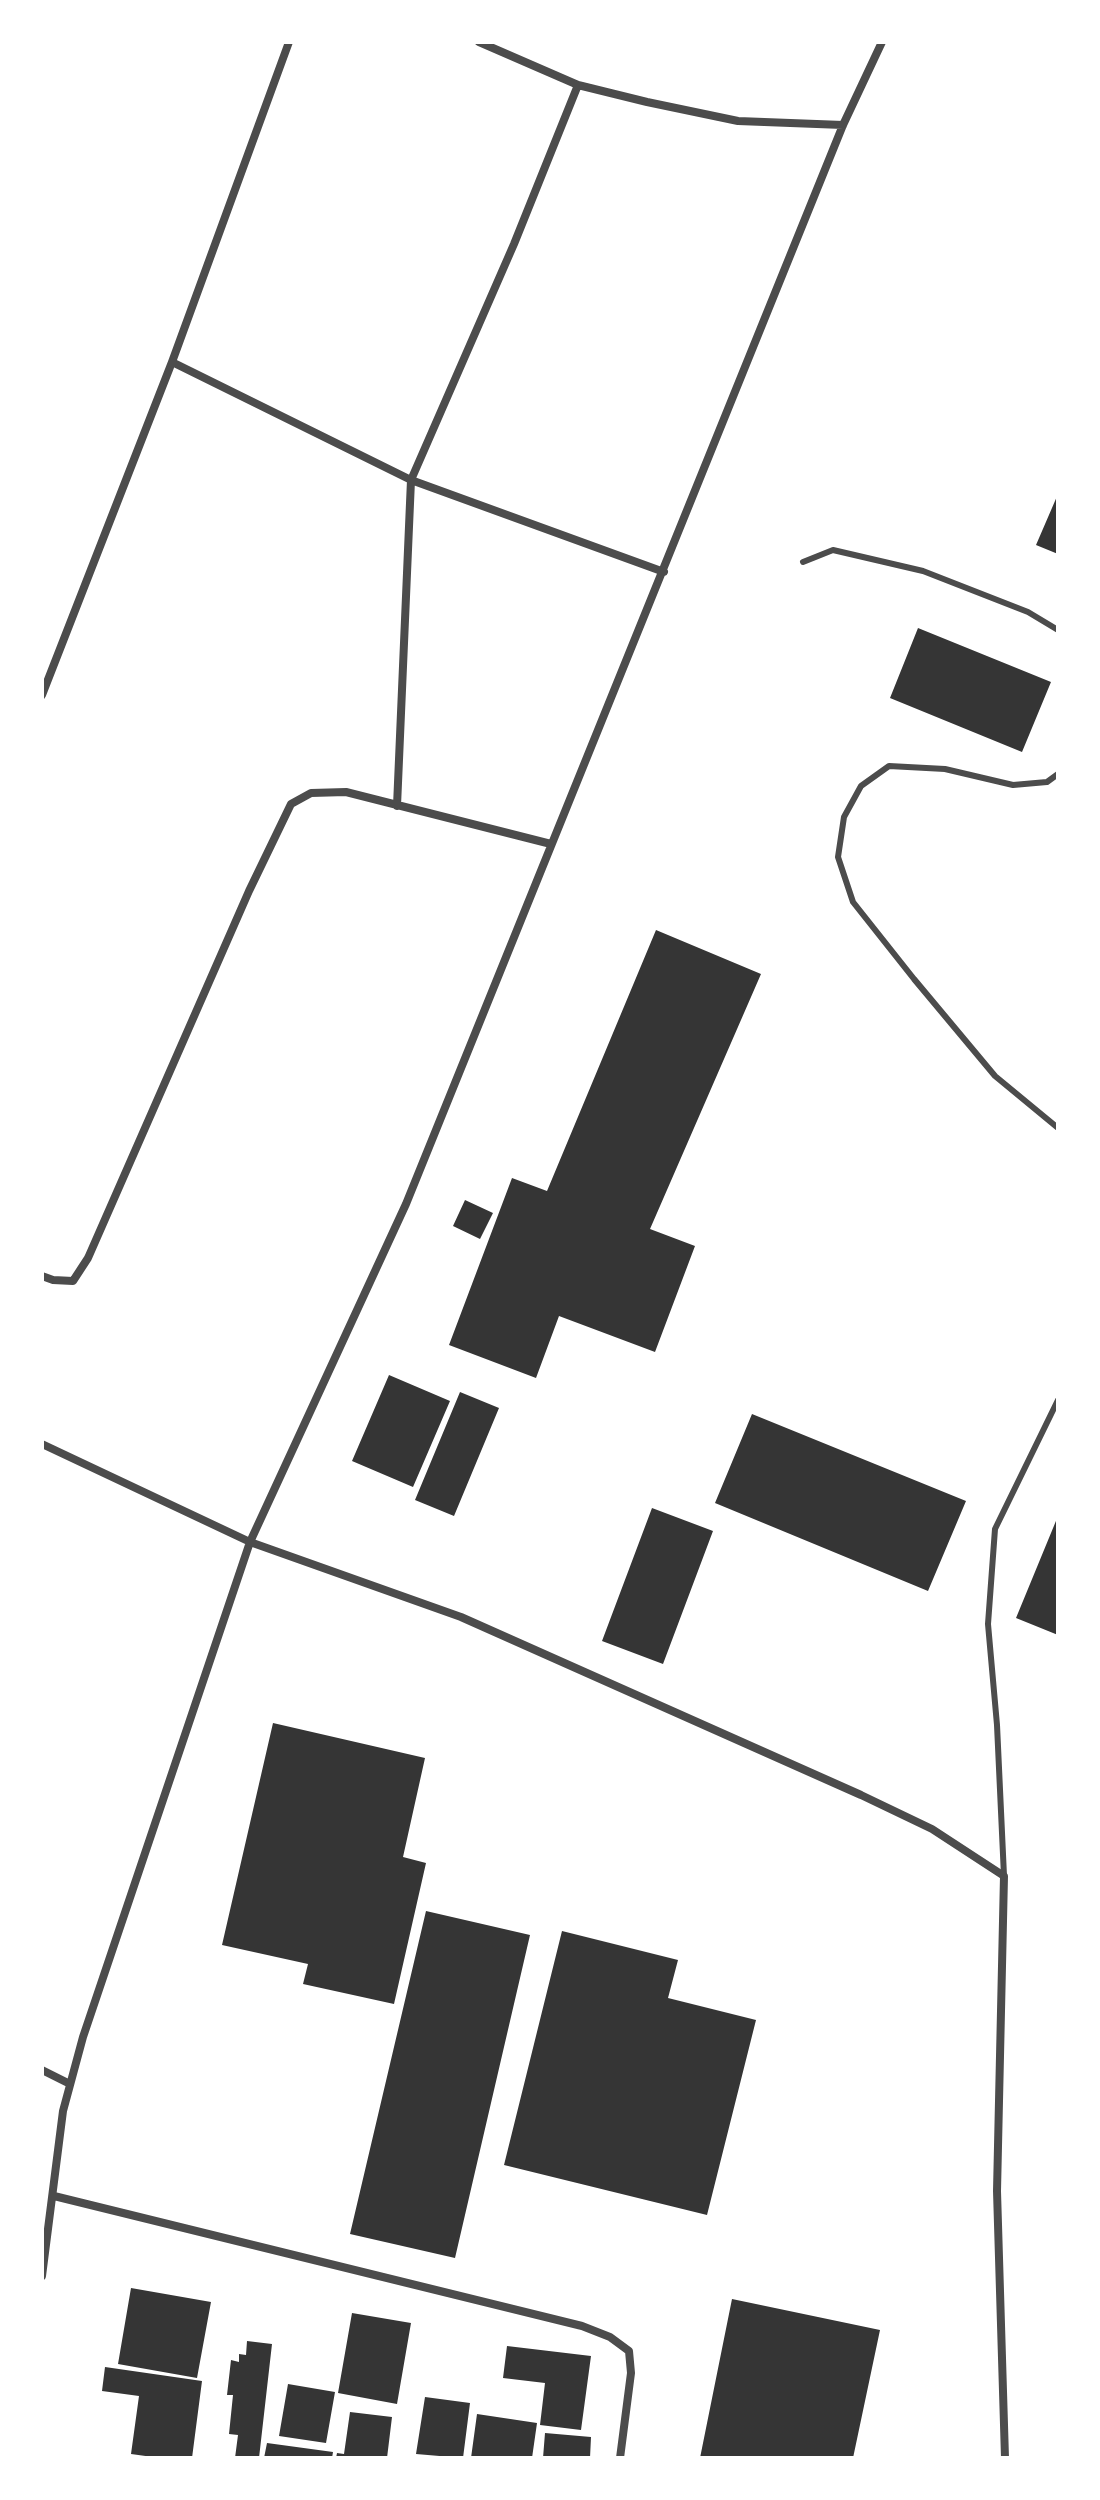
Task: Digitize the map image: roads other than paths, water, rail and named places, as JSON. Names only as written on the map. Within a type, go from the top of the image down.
[{"type":"street","points":[[42,695],[172,362],[289,42]]},
{"type":"street","points":[[479,42],[578,85],[738,121],[843,125]]},
{"type":"street","points":[[42,2276],[63,2111],[70,2084],[250,1542],[406,1204],[843,125],[882,42]]},
{"type":"street","points":[[397,806],[411,480],[514,244],[578,85]]},
{"type":"street","points":[[172,362],[411,480],[664,572]]},
{"type":"street","points":[[42,1276],[73,1281],[88,1258],[249,891],[291,804],[311,793],[346,792],[551,844]]},
{"type":"street","points":[[42,1444],[250,1542],[461,1617],[918,1822],[1004,1876],[997,2191],[1005,2458]]},
{"type":"street","points":[[42,2070],[70,2084]]},
{"type":"street","points":[[54,2196],[582,2326],[610,2337],[629,2351],[631,2373],[620,2458]]},
{"type":"lane","points":[[803,562],[833,550],[923,571],[1028,612],[1058,630]]},
{"type":"lane","points":[[1058,774],[1047,782],[1013,785],[945,769],[889,766],[861,786],[844,817],[838,857],[853,902],[914,979],[995,1076],[1058,1128]]},
{"type":"lane","points":[[1004,1876],[997,1725],[988,1624],[995,1529],[1058,1400]]}]
